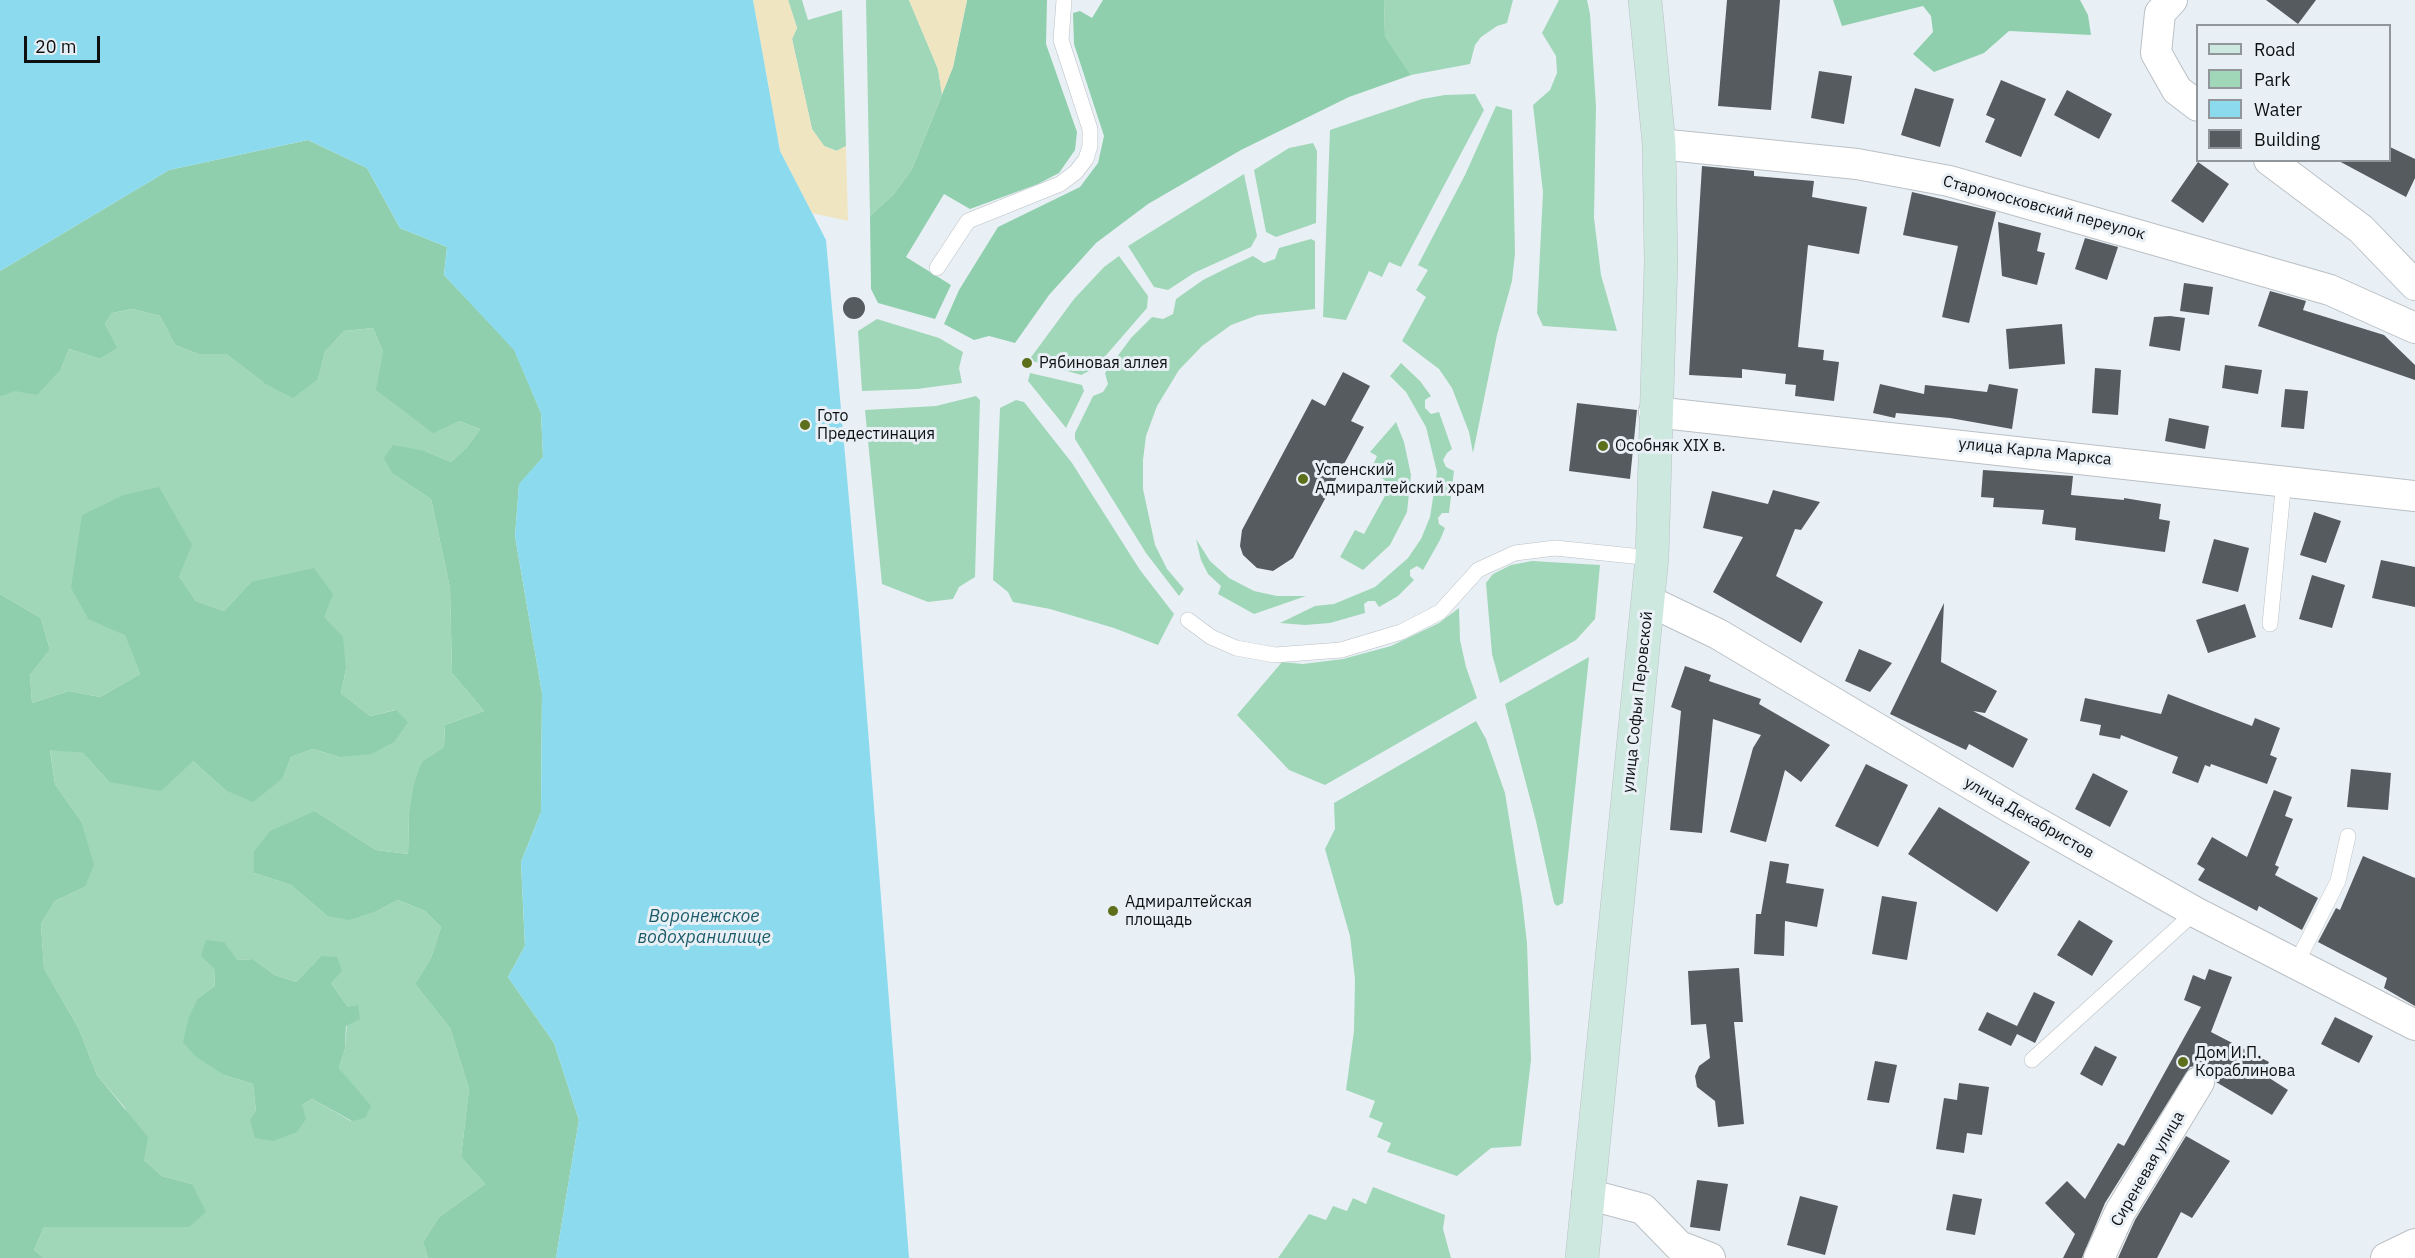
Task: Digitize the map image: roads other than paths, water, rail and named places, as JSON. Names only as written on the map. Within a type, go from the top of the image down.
[{"type":"main road","name":"улица Софьи Перовской","points":[[1582,1258],[1652,558],[1654,412],[1661,262],[1659,144],[1645,0]]},
{"type":"street","points":[[2166,6],[2156,53],[2177,90],[2196,104]]},
{"type":"street","name":"Старомосковский переулок","points":[[1659,144],[1857,164],[1949,181],[2330,290],[2415,328]]},
{"type":"street","points":[[2272,162],[2361,229],[2415,285]]},
{"type":"street","name":"улица Карла Маркса","points":[[1654,412],[2415,496]]},
{"type":"street","name":"улица Декабристов","points":[[1648,601],[1718,634],[2011,808],[2194,912],[2415,1025]]},
{"type":"street","name":"Сиреневая улица","points":[[2099,1258],[2120,1212],[2199,1082]]},
{"type":"street","points":[[1587,1194],[1643,1209],[1679,1245],[1710,1258]]},
{"type":"street","points":[[2386,1258],[2415,1244]]},
{"type":"lane","points":[[937,268],[968,221],[1060,184],[1076,172],[1086,159],[1090,146],[1090,129],[1061,40],[1064,0]]},
{"type":"lane","points":[[2270,624],[2284,480]]},
{"type":"lane","points":[[1188,620],[1211,637],[1236,648],[1275,655],[1341,650],[1401,632],[1440,612],[1478,570],[1515,553],[1555,548],[1652,558]]},
{"type":"lane","points":[[2296,964],[2338,881],[2348,836]]},
{"type":"lane","points":[[2032,1060],[2194,912]]},
{"type":"water","name":"Воронежское водохранилище","points":[[0,0],[753,0],[780,151],[826,240],[858,601],[909,1258],[556,1258],[579,1120],[554,1043],[508,977],[525,946],[521,862],[541,812],[542,693],[515,536],[519,484],[543,457],[541,413],[514,350],[444,275],[447,247],[400,228],[367,168],[308,140],[169,170],[0,271]]},
{"type":"place","name":"Рябиновая аллея","points":[[1027,363]]},
{"type":"place","name":"Гото Предестинация","points":[[805,425]]},
{"type":"place","name":"Особняк XIX в.","points":[[1603,446]]},
{"type":"place","name":"Успенский Адмиралтейский храм","points":[[1303,479]]},
{"type":"place","name":"Адмиралтейская площадь","points":[[1113,911]]},
{"type":"place","name":"Дом И.П. Кораблинова","points":[[2183,1062]]}]
